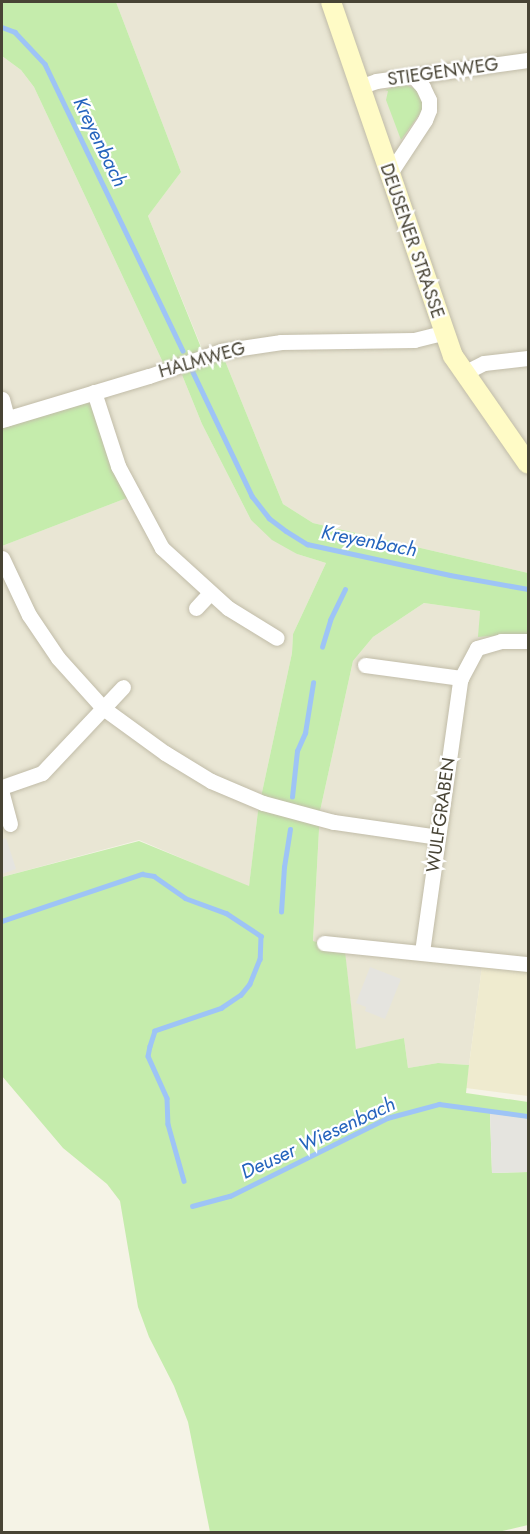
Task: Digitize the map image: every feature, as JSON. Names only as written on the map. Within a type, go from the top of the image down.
[{"type":"street","name":"DEUSENER STRASSE","points":[[331,2],[443,333],[453,356],[464,373],[528,464]]},
{"type":"street","name":"STIEGENWEG","points":[[359,87],[376,81],[528,60]]},
{"type":"street","points":[[390,173],[425,120],[429,110],[429,100],[423,87],[413,76]]},
{"type":"street","name":"HALMWEG","points":[[4,419],[94,393],[205,356],[247,346],[317,340],[414,340],[443,333]]},
{"type":"street","points":[[464,373],[484,363],[528,358]]},
{"type":"street","points":[[94,393],[118,466],[162,549],[228,608],[277,638]]},
{"type":"street","points":[[2,399],[4,419]]},
{"type":"street","points":[[2,558],[29,615],[58,658],[103,708],[165,753],[202,775],[263,803],[334,822],[438,837]]},
{"type":"street","points":[[196,608],[210,593]]},
{"type":"street","name":"WULFGRABEN","points":[[422,952],[461,678],[477,648],[501,641],[528,641]]},
{"type":"street","points":[[365,665],[461,678]]},
{"type":"street","points":[[2,787],[42,773],[123,687]]},
{"type":"street","points":[[2,794],[10,824]]},
{"type":"street","points":[[324,943],[528,964]]},
{"type":"shaded area","points":[[116,2],[528,2],[528,573],[313,523],[283,504],[221,351],[205,356],[148,216],[181,172]]},
{"type":"shaded area","points":[[2,56],[21,70],[34,87],[166,369],[178,365],[202,424],[251,520],[297,554],[326,563],[293,634],[292,653],[258,811],[249,887],[139,840],[2,877],[2,546],[132,496],[2,420]]},
{"type":"shaded area","points":[[424,603],[480,611],[479,637],[528,634],[528,972],[482,967],[469,1065],[438,1063],[408,1068],[404,1038],[356,1050],[344,946],[313,942],[320,811],[353,661],[373,637]]},
{"type":"shaded area","points":[[6,838],[16,869],[2,874],[2,840]]},
{"type":"shaded area","points":[[482,966],[528,972],[528,1096],[466,1088]]},
{"type":"shaded area","points":[[370,967],[401,979],[385,1019],[365,1011],[366,1007],[356,1003]]},
{"type":"shaded area","points":[[490,1113],[528,1119],[528,1172],[492,1173]]},
{"type":"green space","points":[[2,2],[116,2],[181,172],[148,216],[204,355],[221,351],[283,504],[313,523],[528,573],[528,634],[478,637],[480,611],[424,603],[373,637],[353,661],[320,811],[313,941],[345,951],[356,1049],[404,1038],[408,1068],[438,1063],[469,1065],[466,1093],[528,1102],[528,1119],[490,1114],[492,1173],[528,1172],[528,1525],[498,1532],[210,1532],[188,1422],[174,1386],[149,1337],[138,1307],[120,1201],[107,1184],[63,1148],[2,1076],[2,877],[139,841],[249,886],[258,811],[292,653],[293,634],[326,563],[297,554],[272,540],[251,520],[202,424],[178,365],[166,369],[34,87],[21,70],[2,56]]},
{"type":"green space","points":[[403,84],[416,89],[423,104],[421,112],[401,140],[386,100],[388,91],[385,90]]},
{"type":"green space","points":[[94,392],[132,496],[2,546],[2,420]]},
{"type":"waterway","name":"Kreyenbach","points":[[2,27],[15,32],[45,64],[183,351]]},
{"type":"waterway","name":"Kreyenbach","points":[[192,370],[252,496],[269,518],[286,531],[307,544],[450,575],[528,589]]},
{"type":"waterway","points":[[322,647],[330,620],[345,589]]},
{"type":"waterway","points":[[292,797],[297,751],[305,733],[313,683]]},
{"type":"waterway","points":[[281,912],[284,867],[290,829]]},
{"type":"waterway","name":"Deuser Wiesenbach","points":[[2,921],[142,874],[154,876],[185,898],[226,913],[261,936],[260,959],[250,984],[241,995],[222,1008],[155,1031],[150,1046],[148,1056],[167,1098],[168,1124],[184,1181]]},
{"type":"waterway","name":"Deuser Wiesenbach","points":[[192,1206],[230,1196],[387,1118],[439,1104],[528,1116]]}]
